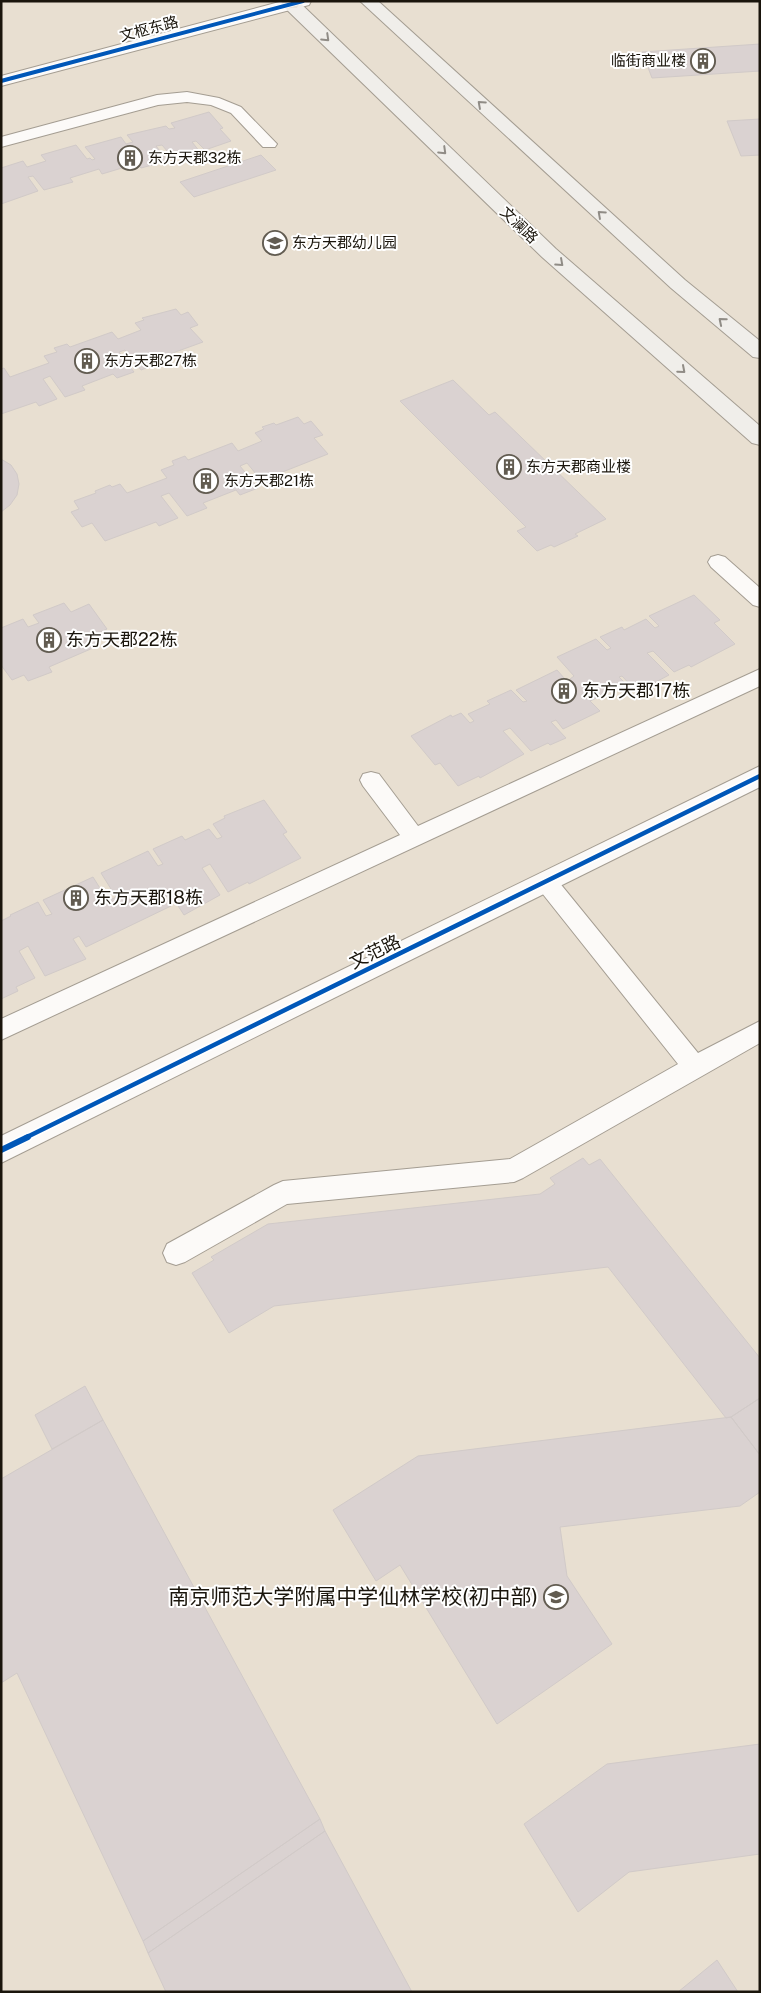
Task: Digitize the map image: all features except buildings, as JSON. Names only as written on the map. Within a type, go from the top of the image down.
[{"type":"main road","points":[[368,1],[678,284],[760,352]]},
{"type":"main road","name":"文澜路","points":[[294,2],[549,253],[760,438]]},
{"type":"street","name":"文枢东路","points":[[1,81],[294,2]]},
{"type":"street","name":"文范路","points":[[1,1150],[760,776]]},
{"type":"lane","points":[[1,142],[157,100],[186,97],[214,101],[236,110],[269,144]]},
{"type":"lane","points":[[718,562],[760,600]]},
{"type":"lane","points":[[1,1030],[760,677]]},
{"type":"lane","points":[[371,780],[415,838]]},
{"type":"lane","points":[[546,882],[695,1068]]},
{"type":"lane","points":[[176,1253],[283,1193],[514,1170],[760,1031]]},
{"type":"cycle path","points":[[1,81],[303,1]]},
{"type":"cycle path","points":[[1,1150],[760,776]]},
{"type":"place","name":"临街商业楼","points":[[703,61]]},
{"type":"place","name":"东方天郡32栋","points":[[130,158]]},
{"type":"place","name":"东方天郡幼儿园","points":[[275,243]]},
{"type":"place","name":"东方天郡27栋","points":[[87,361]]},
{"type":"place","name":"东方天郡商业楼","points":[[509,467]]},
{"type":"place","name":"东方天郡21栋","points":[[206,481]]},
{"type":"place","name":"东方天郡22栋","points":[[49,640]]},
{"type":"place","name":"东方天郡17栋","points":[[564,691]]},
{"type":"place","name":"东方天郡18栋","points":[[76,898]]},
{"type":"place","name":"南京师范大学附属中学仙林学校(初中部)","points":[[556,1597]]}]
